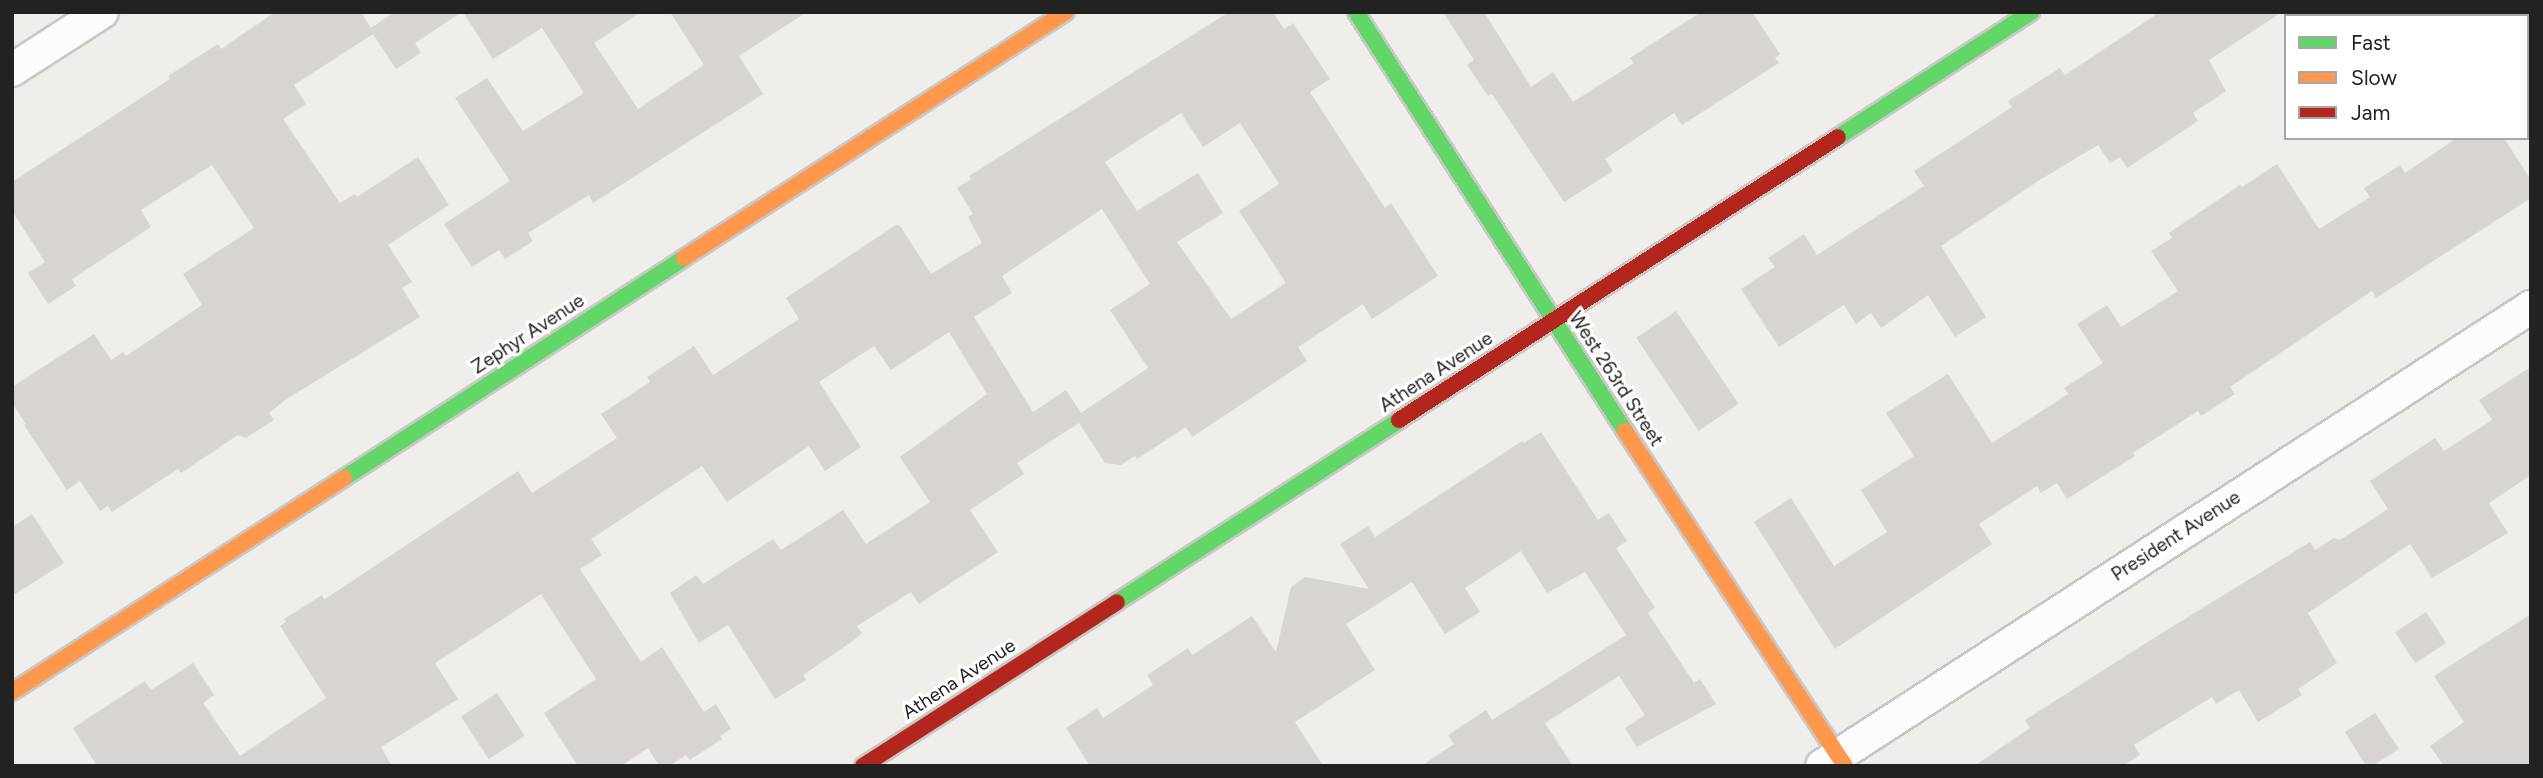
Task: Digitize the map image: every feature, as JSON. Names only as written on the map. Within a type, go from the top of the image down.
[{"type":"street","points":[[12,70],[102,12]]},
{"type":"street","name":"Zephyr Avenue","points":[[12,692],[1066,12]]},
{"type":"street","name":"West 263rd Street","points":[[1356,12],[1835,762]]},
{"type":"street","name":"Athena Avenue","points":[[863,766],[2031,12]]},
{"type":"street","name":"President Avenue","points":[[1835,762],[2531,307]]},
{"type":"building","points":[[275,12],[361,12],[371,28],[394,12],[462,12],[415,43],[421,53],[396,69],[373,34],[294,85],[306,104],[283,119],[340,203],[355,194],[357,197],[418,157],[449,205],[388,245],[412,282],[402,288],[420,317],[285,400],[269,413],[274,420],[246,438],[238,435],[181,473],[178,469],[112,512],[108,506],[100,511],[80,481],[67,490],[12,403],[12,387],[94,334],[111,360],[123,352],[126,356],[202,305],[183,274],[254,228],[212,165],[141,210],[151,227],[72,279],[76,286],[48,304],[28,273],[45,262],[12,211],[12,182],[170,79],[168,76],[218,44],[221,49]]},
{"type":"building","points":[[463,12],[641,12],[594,43],[638,109],[704,65],[670,12],[807,12],[739,56],[763,94],[593,203],[589,195],[528,233],[533,241],[505,259],[499,250],[472,267],[444,224],[510,181],[455,98],[487,78],[523,131],[584,93],[542,28],[493,59]]},
{"type":"building","points":[[1229,12],[1273,12],[1284,29],[1293,23],[1330,79],[1310,92],[1385,208],[1391,203],[1438,276],[1372,319],[1363,304],[1298,347],[1307,361],[1192,437],[1186,427],[1137,459],[1135,456],[1121,465],[1105,463],[1079,423],[1017,463],[1024,474],[970,510],[998,552],[919,604],[911,592],[857,626],[862,633],[803,675],[806,680],[775,699],[728,625],[699,643],[670,593],[696,575],[703,584],[773,539],[781,550],[843,510],[866,544],[930,502],[900,457],[987,394],[949,332],[891,370],[874,346],[819,382],[861,447],[825,471],[809,446],[727,502],[702,466],[591,539],[602,555],[580,569],[641,662],[662,647],[704,712],[716,704],[731,729],[720,736],[722,739],[690,760],[686,755],[669,766],[659,766],[648,748],[621,766],[578,766],[544,713],[596,679],[541,594],[435,663],[458,699],[381,747],[392,766],[97,766],[73,728],[145,681],[151,690],[193,663],[214,695],[203,703],[240,756],[326,698],[280,626],[286,622],[284,619],[322,595],[324,599],[328,597],[518,471],[532,493],[617,438],[601,414],[650,382],[647,377],[694,346],[713,375],[799,319],[786,298],[896,225],[900,226],[931,274],[982,243],[968,217],[973,214],[957,188],[971,179],[969,176]],"holes":[[[1181,113],[1203,147],[1240,123],[1279,184],[1239,211],[1286,283],[1231,319],[1177,242],[1223,213],[1198,173],[1137,211],[1105,162]],[[1102,209],[1150,284],[1110,310],[1148,368],[1081,413],[1066,390],[1033,412],[974,317],[1012,293],[1002,276]]]},
{"type":"building","points":[[1443,12],[1484,12],[1531,87],[1553,72],[1573,102],[1634,63],[1630,58],[1701,12],[1752,12],[1780,54],[1775,58],[1779,63],[1682,125],[1674,113],[1605,159],[1613,171],[1564,202],[1492,94],[1488,96],[1467,65],[1474,60]]},
{"type":"building","points":[[2160,12],[2282,12],[2209,60],[2226,91],[2193,113],[2198,121],[2127,168],[2120,157],[2110,163],[2098,145],[2038,181],[1941,246],[1986,317],[1955,337],[1928,295],[1881,328],[1871,313],[1856,324],[1844,305],[1779,347],[1741,289],[1775,267],[1768,258],[1804,234],[1817,255],[1924,186],[1914,171],[2012,107],[2008,101],[2060,68],[2065,75]]},
{"type":"building","points":[[2454,140],[2505,140],[2531,180],[2531,198],[2376,298],[2372,291],[2230,387],[2235,394],[2201,416],[2198,411],[2133,453],[2135,456],[2067,499],[2057,483],[2041,493],[2037,486],[1979,524],[1992,544],[1835,649],[1754,522],[1791,498],[1834,566],[1887,532],[1861,490],[1914,456],[1886,413],[1948,374],[1992,443],[2068,394],[2064,388],[2103,363],[2077,324],[2107,305],[2121,327],[2178,291],[2151,251],[2172,238],[2169,233],[2240,185],[2242,187],[2277,164],[2319,229],[2370,197],[2364,188],[2400,165],[2405,173]]},
{"type":"building","points":[[1676,311],[1739,404],[1699,431],[1636,338]]},
{"type":"building","points":[[2531,367],[2531,475],[2489,503],[2508,533],[2432,578],[2410,544],[2308,613],[2337,663],[2298,689],[2302,695],[2258,722],[2239,690],[2216,704],[2212,697],[2134,745],[2140,755],[2123,766],[1974,766],[2030,728],[2025,720],[2157,636],[2310,542],[2315,550],[2334,538],[2340,540],[2388,509],[2370,481],[2435,438],[2444,451],[2492,420],[2479,400]]},
{"type":"building","points":[[1541,432],[1598,520],[1609,513],[1627,541],[1616,548],[1655,608],[1648,613],[1694,683],[1700,679],[1716,704],[1637,747],[1625,728],[1645,715],[1619,676],[1545,723],[1573,766],[1421,766],[1454,744],[1448,735],[1486,710],[1492,720],[1626,635],[1585,572],[1547,593],[1521,551],[1465,588],[1480,612],[1445,634],[1412,582],[1346,624],[1375,670],[1295,722],[1323,766],[1090,766],[1066,728],[1097,708],[1103,718],[1153,685],[1147,675],[1188,648],[1192,655],[1252,616],[1276,652],[1291,587],[1305,577],[1369,589],[1340,544],[1368,526],[1375,537],[1522,441],[1524,443]]},
{"type":"building","points":[[32,514],[64,563],[12,596],[12,527]]},
{"type":"building","points":[[2426,612],[2446,643],[2415,663],[2395,632]]},
{"type":"building","points":[[2531,614],[2531,766],[2444,766],[2430,746],[2464,722],[2434,676]]},
{"type":"building","points":[[497,693],[525,736],[489,759],[461,716]]},
{"type":"building","points":[[2375,713],[2399,749],[2372,766],[2366,766],[2345,732]]},
{"type":"traffic: fast","points":[[1356,12],[1625,431]]},
{"type":"traffic: fast","points":[[1838,137],[2031,12]]},
{"type":"traffic: fast","points":[[344,478],[684,258]]},
{"type":"traffic: fast","points":[[1117,602],[1399,420]]},
{"type":"traffic: slow","points":[[684,258],[1066,12]]},
{"type":"traffic: slow","points":[[1625,431],[1845,766]]},
{"type":"traffic: slow","points":[[12,692],[344,478]]},
{"type":"traffic: jam","points":[[1399,420],[1838,137]]},
{"type":"traffic: jam","points":[[863,766],[1117,602]]}]
